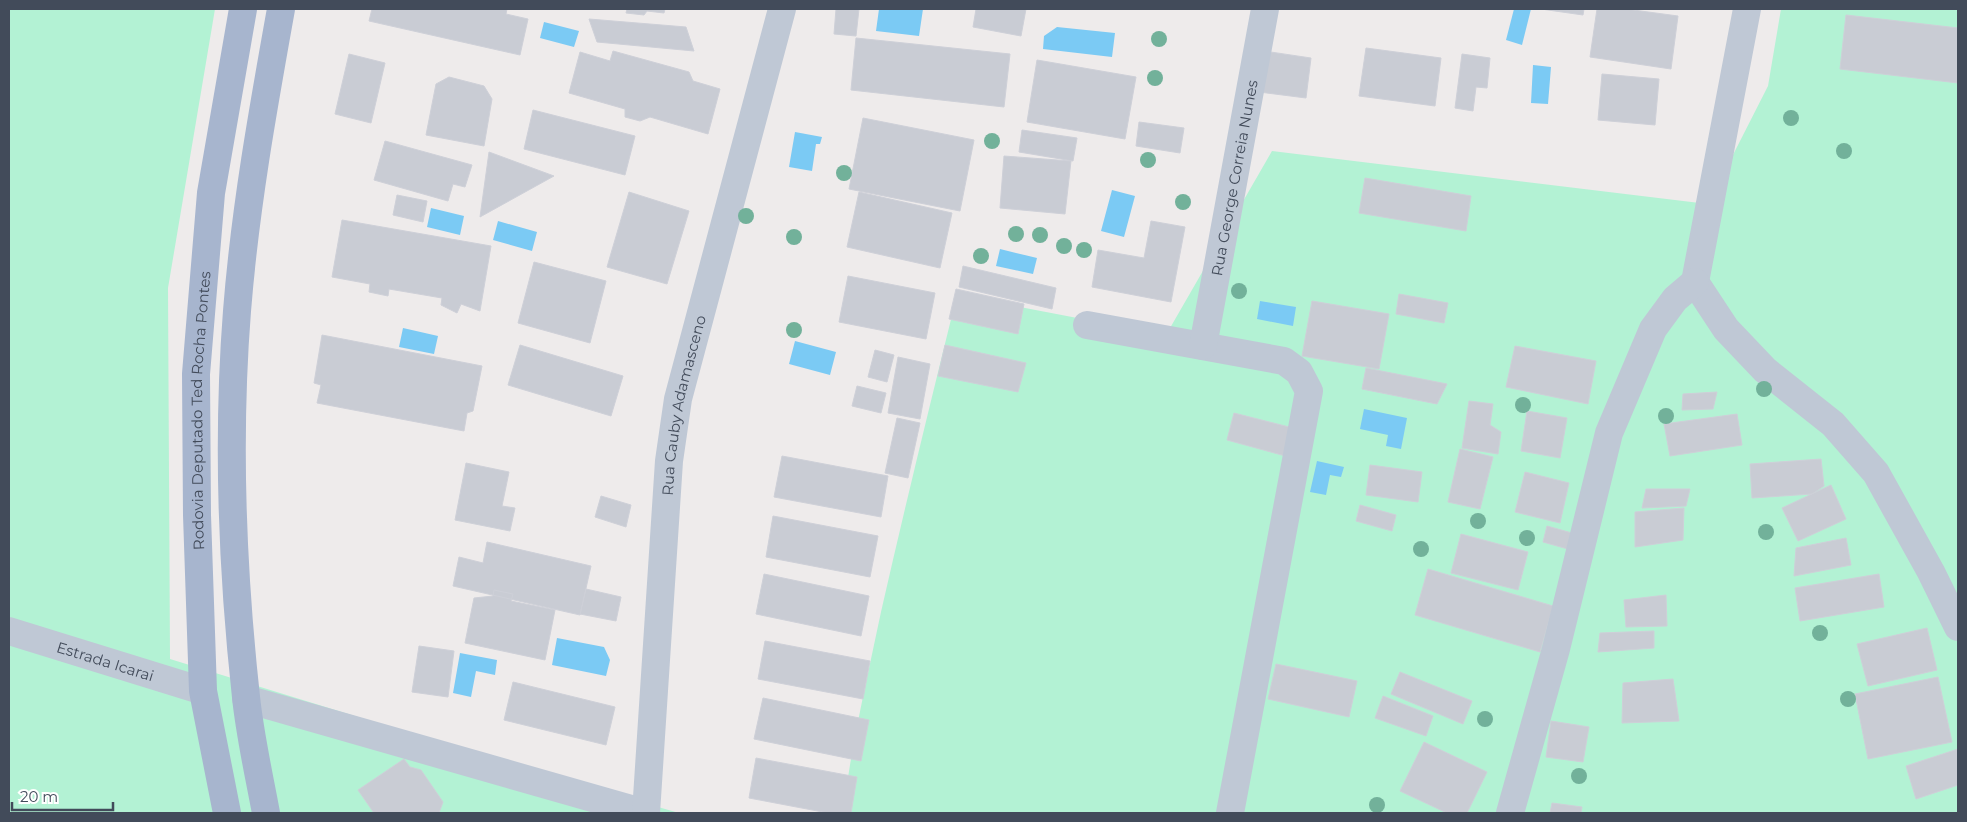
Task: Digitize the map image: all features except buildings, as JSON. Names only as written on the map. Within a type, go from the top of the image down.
[{"type":"main road","name":"Rodovia Deputado Ted Rocha Pontes","points":[[227,813],[203,691],[197,515],[196,374],[211,193],[243,9]]},
{"type":"main road","name":"Rodovia Deputado Ted Rocha Pontes","points":[[266,813],[246,699],[235,561],[232,448],[237,311],[253,167],[281,9]]},
{"type":"street","name":"Rua Cauby Adamasceno","points":[[645,813],[669,461],[678,399],[782,9]]},
{"type":"street","name":"Rua George Correia Nunes","points":[[1202,346],[1265,9]]},
{"type":"street","points":[[1510,813],[1556,649],[1609,433],[1653,329],[1675,299],[1695,282],[1747,9]]},
{"type":"street","points":[[1695,282],[1726,329],[1765,370],[1833,424],[1876,473],[1931,572],[1958,627]]},
{"type":"street","points":[[1087,325],[1284,361],[1298,372],[1309,391],[1230,813]]},
{"type":"street","name":"Estrada Icarai","points":[[9,631],[203,691]]},
{"type":"street","points":[[246,699],[645,813]]},
{"type":"green space","points":[[9,9],[215,9],[168,288],[170,659],[540,773],[679,813],[9,813]]},
{"type":"green space","points":[[1781,9],[1958,9],[1958,813],[843,813],[855,738],[881,612],[957,295],[1166,335],[1272,151],[1708,204],[1768,86]]},
{"type":"water","points":[[879,9],[923,9],[919,36],[876,31]]},
{"type":"water","points":[[1514,9],[1531,9],[1522,45],[1506,40]]},
{"type":"water","points":[[544,22],[579,31],[574,47],[540,38]]},
{"type":"water","points":[[1057,27],[1115,33],[1112,57],[1043,49],[1044,36]]},
{"type":"water","points":[[1533,65],[1551,67],[1548,104],[1531,103]]},
{"type":"water","points":[[795,132],[822,137],[820,144],[816,144],[812,171],[789,167]]},
{"type":"water","points":[[1112,190],[1135,196],[1124,237],[1101,231]]},
{"type":"water","points":[[431,208],[464,216],[460,235],[427,227]]},
{"type":"water","points":[[498,221],[537,232],[532,251],[493,240]]},
{"type":"water","points":[[1000,249],[1037,258],[1033,274],[996,266]]},
{"type":"water","points":[[1260,301],[1296,307],[1293,326],[1257,319]]},
{"type":"water","points":[[403,328],[438,336],[434,354],[399,347]]},
{"type":"water","points":[[795,341],[836,352],[830,375],[789,364]]},
{"type":"water","points":[[1364,409],[1407,418],[1401,449],[1386,446],[1388,435],[1360,429]]},
{"type":"water","points":[[1317,461],[1344,467],[1341,477],[1330,475],[1326,495],[1310,492]]},
{"type":"water","points":[[557,638],[604,647],[610,660],[606,676],[552,665]]},
{"type":"water","points":[[460,653],[497,660],[495,675],[476,671],[471,697],[453,693]]}]
